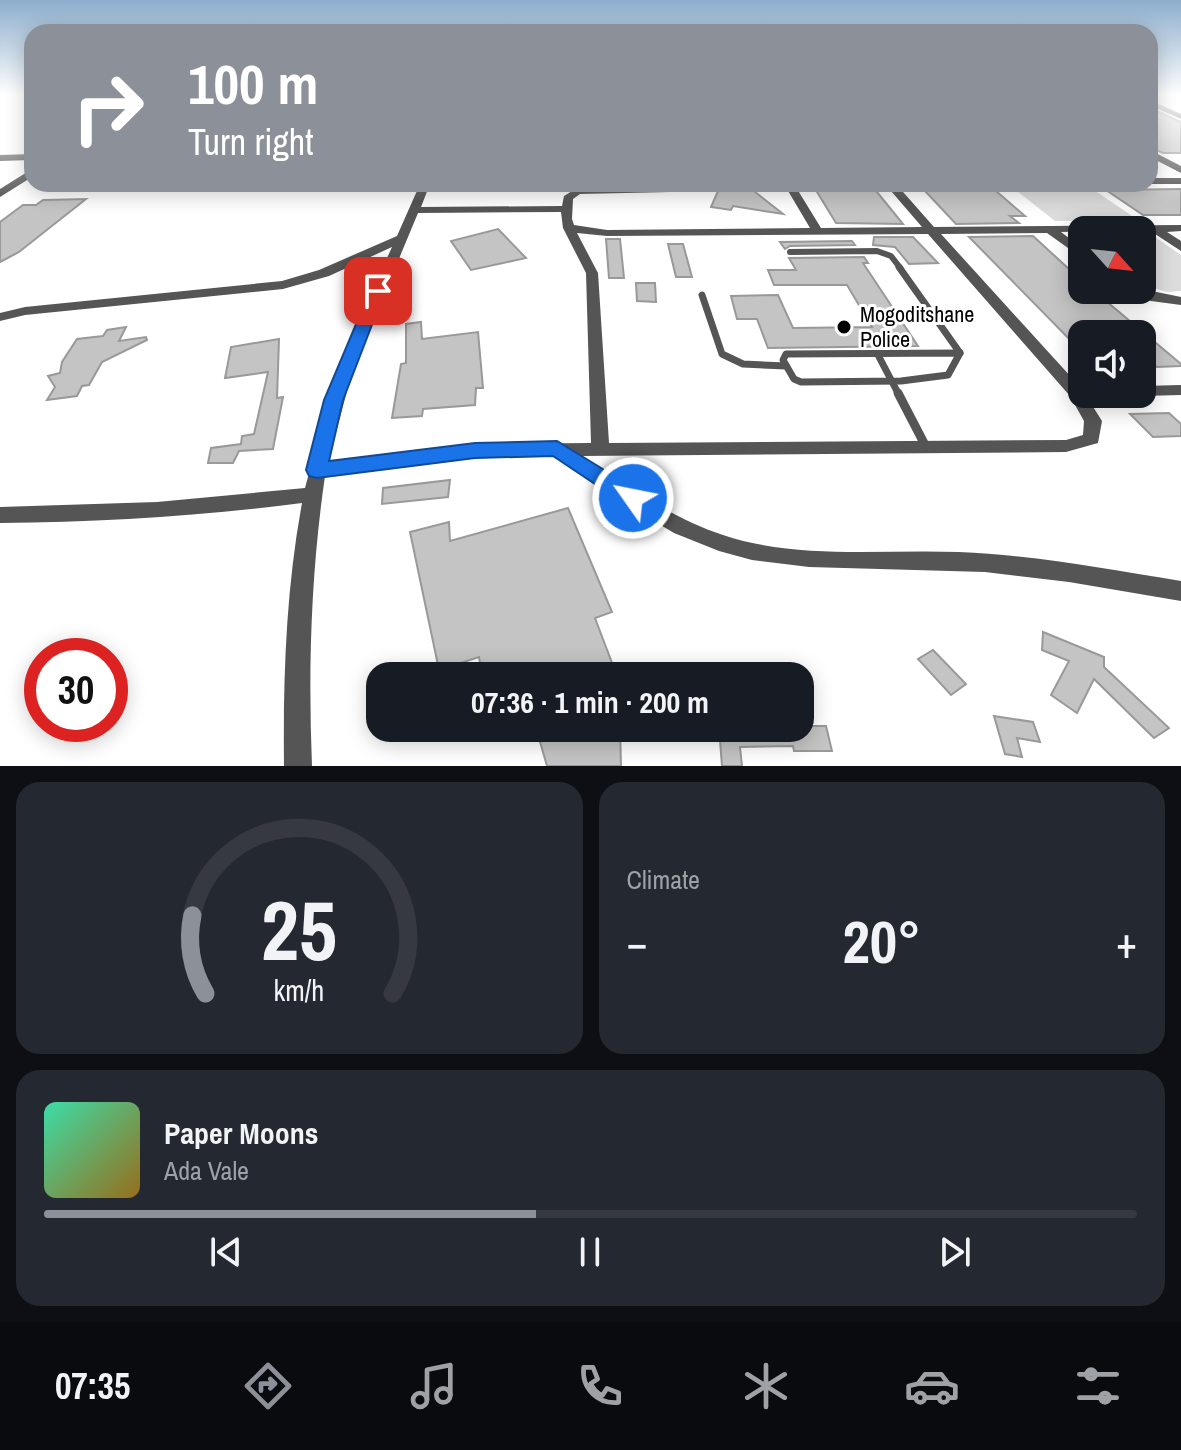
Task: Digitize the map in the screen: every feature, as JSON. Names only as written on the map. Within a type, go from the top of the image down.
[{"type":"street","points":[[0,158],[24,157]]},
{"type":"street","points":[[1158,157],[1181,170]]},
{"type":"street","points":[[0,194],[24,178]]},
{"type":"street","points":[[1158,181],[1181,181]]},
{"type":"street","points":[[298,766],[296,690],[306,536],[317,470],[345,369],[421,192]]},
{"type":"street","points":[[576,192],[568,198],[567,209],[569,228],[592,273],[600,448]]},
{"type":"street","points":[[794,192],[817,230]]},
{"type":"street","points":[[897,192],[1068,380]]},
{"type":"street","points":[[413,210],[567,209]]},
{"type":"street","points":[[569,228],[607,233],[1068,228]]},
{"type":"street","points":[[1048,228],[1068,243]]},
{"type":"street","points":[[1156,228],[1181,228]]},
{"type":"street","points":[[1156,229],[1181,247]]},
{"type":"street","points":[[0,317],[25,311],[283,285],[324,273],[400,239]]},
{"type":"street","points":[[1156,298],[1181,301]]},
{"type":"street","points":[[1156,391],[1181,390]]},
{"type":"street","points":[[317,470],[475,450],[1066,446],[1092,439],[1093,421],[1087,408]]},
{"type":"street","points":[[557,449],[691,532],[752,552],[961,561],[1066,570],[1181,591]]},
{"type":"street","points":[[0,515],[132,511],[254,502],[313,494]]},
{"type":"lane","points":[[790,252],[877,251],[891,256],[960,353]]},
{"type":"lane","points":[[702,295],[722,354],[743,364],[786,366]]},
{"type":"lane","points":[[793,353],[960,353],[949,375],[891,381],[801,382],[791,376],[784,357],[793,353]]},
{"type":"lane","points":[[877,353],[926,447]]},
{"type":"shaded area","points":[[1018,192],[1097,192],[1132,216],[1068,216],[1068,221],[1055,221]]},
{"type":"shaded area","points":[[1156,238],[1181,255],[1181,291],[1156,289]]},
{"type":"building","points":[[1158,131],[1181,131],[1181,153],[1158,151]]},
{"type":"building","points":[[1158,189],[1181,189],[1181,215],[1143,215],[1109,192],[1158,192]]},
{"type":"building","points":[[718,192],[755,192],[783,214],[733,206],[731,210],[711,207]]},
{"type":"building","points":[[817,192],[877,192],[903,224],[836,223]]},
{"type":"building","points":[[926,192],[997,192],[1025,216],[1010,216],[1019,223],[956,224]]},
{"type":"building","points":[[86,199],[19,252],[0,262],[0,222],[23,205],[36,205],[43,200]]},
{"type":"building","points":[[498,229],[526,258],[471,270],[451,241]]},
{"type":"building","points":[[1033,236],[1068,268],[1068,304],[1110,304],[1129,320],[1068,320],[1068,338],[969,237]]},
{"type":"building","points":[[874,237],[913,237],[938,263],[909,264],[895,247],[873,245]]},
{"type":"building","points":[[606,239],[620,239],[624,278],[609,278]]},
{"type":"building","points":[[852,241],[855,245],[790,246],[785,249],[780,242]]},
{"type":"building","points":[[668,244],[683,244],[692,277],[676,277]]},
{"type":"building","points":[[864,257],[868,263],[863,263],[918,346],[768,348],[757,319],[737,319],[731,296],[778,295],[793,328],[872,327],[847,285],[774,285],[768,270],[796,270],[789,258]]},
{"type":"building","points":[[636,283],[655,283],[656,302],[637,301]]},
{"type":"building","points":[[421,322],[422,339],[478,332],[483,388],[476,388],[475,405],[423,409],[422,416],[392,418],[401,364],[406,363],[406,324]]},
{"type":"building","points":[[126,327],[119,341],[146,337],[147,340],[102,362],[89,385],[82,386],[77,396],[47,400],[55,387],[48,376],[60,373],[62,362],[77,339],[103,336],[107,330]]},
{"type":"building","points":[[279,339],[277,398],[283,397],[273,449],[239,451],[233,463],[208,463],[211,448],[241,444],[242,436],[254,434],[268,372],[225,378],[231,347]]},
{"type":"building","points":[[1156,343],[1181,364],[1181,366],[1157,367]]},
{"type":"building","points":[[1169,413],[1181,424],[1181,436],[1153,437],[1130,414]]},
{"type":"building","points":[[450,480],[448,497],[382,504],[383,488]]},
{"type":"building","points":[[568,508],[612,612],[595,618],[612,662],[480,662],[479,657],[464,662],[437,662],[410,532],[449,522],[450,541]]},
{"type":"building","points":[[1043,632],[1104,657],[1104,667],[1169,728],[1154,738],[1094,679],[1077,713],[1051,695],[1069,661],[1042,650]]},
{"type":"building","points":[[933,650],[966,684],[951,695],[918,659]]},
{"type":"building","points":[[994,716],[1033,722],[1040,742],[1017,738],[1022,757],[1005,754]]},
{"type":"building","points":[[814,726],[826,726],[832,751],[794,751],[793,746],[740,747],[742,766],[722,766],[720,742],[814,742]]},
{"type":"building","points":[[540,742],[620,742],[621,766],[547,766]]},
{"type":"place","name":"Mogoditshane Police","points":[[844,327]]},
{"type":"route","points":[[378,291],[334,400],[317,470],[475,450],[557,449],[633,498]]}]
